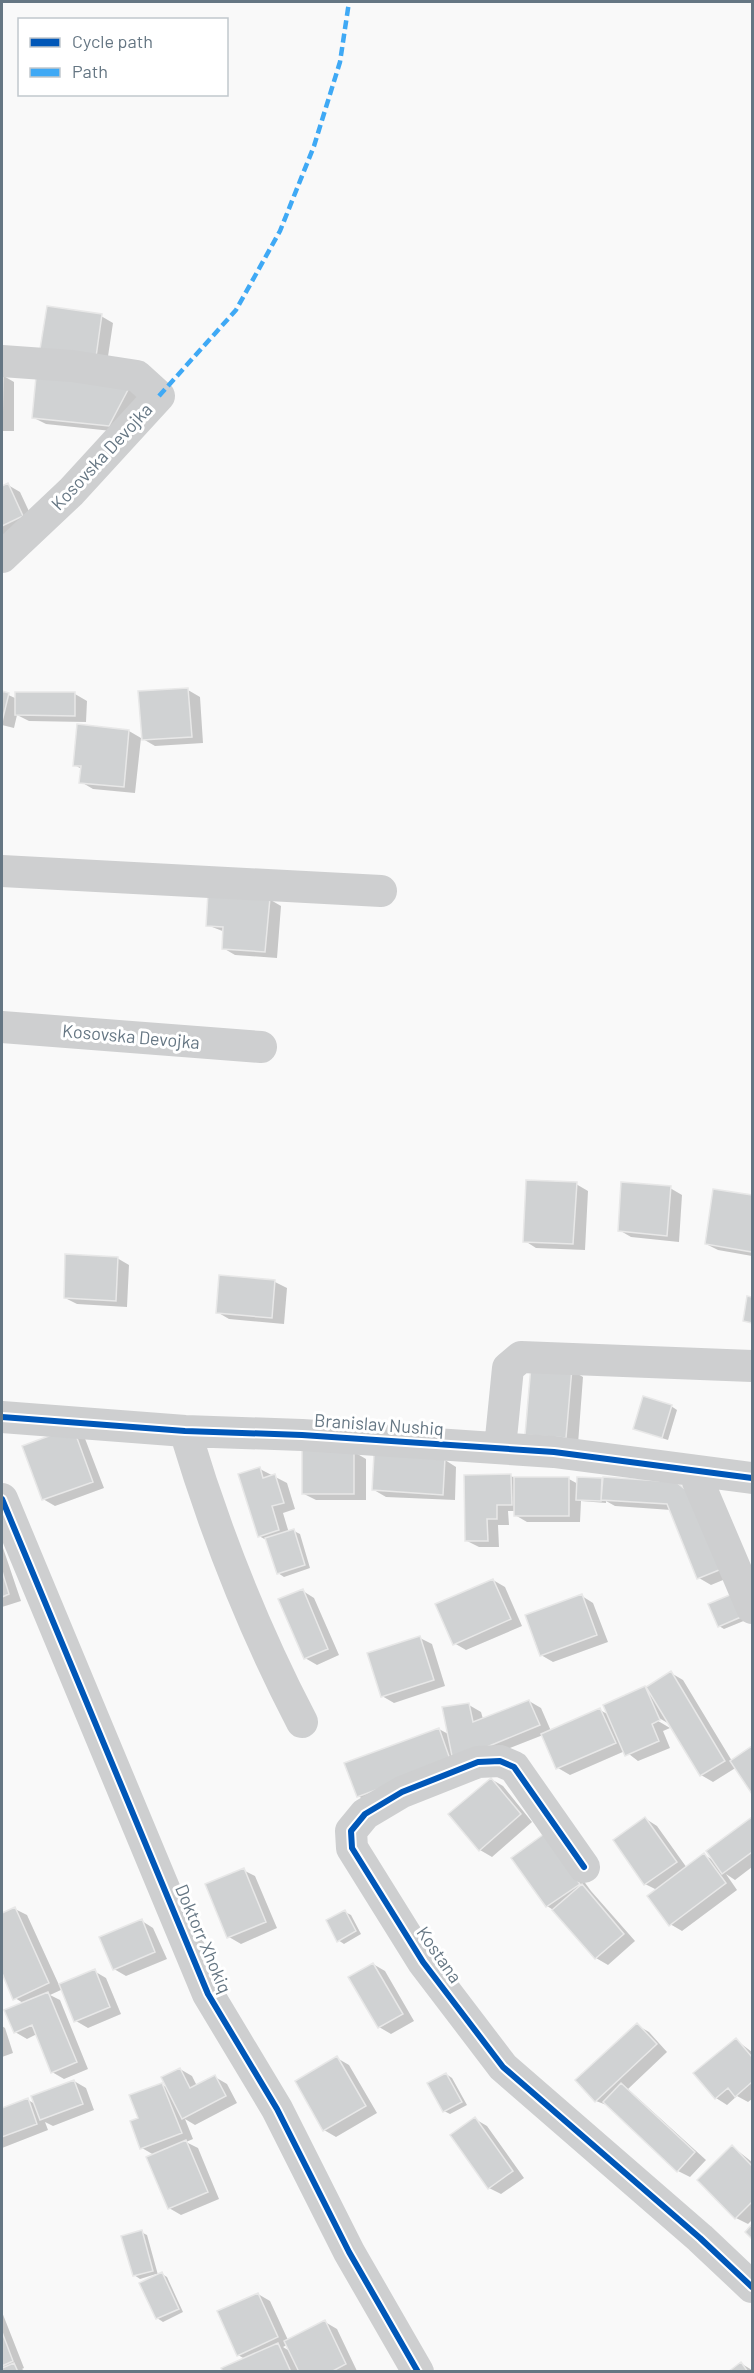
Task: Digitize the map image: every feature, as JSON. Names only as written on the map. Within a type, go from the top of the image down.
[{"type":"street","name":"Kosovska Devojka","points":[[2,361],[72,366],[137,376],[159,396],[71,492],[2,557]]},
{"type":"street","points":[[2,871],[381,891]]},
{"type":"street","name":"Kosovska Devojka","points":[[2,1026],[261,1047]]},
{"type":"street","points":[[500,1448],[508,1368],[521,1357],[753,1366]]},
{"type":"street","name":"Branislav Nushiq","points":[[2,1417],[185,1431],[554,1452],[753,1478]]},
{"type":"street","points":[[185,1431],[213,1518],[277,1672],[302,1722]]},
{"type":"street","points":[[694,1472],[753,1608]]},
{"type":"street","name":"Doktorr Xhokiq","points":[[2,1498],[208,1994],[277,2109],[349,2252],[418,2372]]},
{"type":"street","name":"Kostana","points":[[584,1867],[514,1767],[500,1761],[478,1762],[402,1792],[365,1814],[351,1831],[352,1848],[423,1962],[503,2067],[753,2287]]},
{"type":"building","points":[[47,306],[102,314],[96,357],[40,349]]},
{"type":"building","points":[[2,374],[3,374],[2,425]]},
{"type":"building","points":[[36,377],[130,386],[109,426],[32,418]]},
{"type":"building","points":[[8,483],[23,516],[2,526],[2,486]]},
{"type":"building","points":[[188,688],[192,737],[142,740],[138,691]]},
{"type":"building","points":[[2,691],[9,693],[2,722]]},
{"type":"building","points":[[15,692],[75,692],[75,716],[15,715]]},
{"type":"building","points":[[77,724],[129,730],[124,787],[79,783],[81,766],[73,766]]},
{"type":"building","points":[[208,893],[270,898],[265,952],[222,949],[223,927],[206,926]]},
{"type":"building","points":[[526,1180],[577,1182],[573,1244],[523,1242]]},
{"type":"building","points":[[621,1182],[671,1186],[667,1236],[618,1231]]},
{"type":"building","points":[[713,1189],[752,1195],[752,1252],[705,1244]]},
{"type":"building","points":[[65,1254],[118,1257],[116,1301],[64,1298]]},
{"type":"building","points":[[219,1275],[275,1280],[272,1318],[216,1313]]},
{"type":"building","points":[[747,1296],[752,1297],[752,1323],[743,1321]]},
{"type":"building","points":[[531,1366],[572,1368],[566,1438],[525,1435]]},
{"type":"building","points":[[643,1396],[672,1405],[662,1438],[633,1429]]},
{"type":"building","points":[[73,1427],[93,1482],[42,1500],[22,1446]]},
{"type":"building","points":[[302,1450],[354,1450],[354,1494],[302,1494]]},
{"type":"building","points":[[374,1454],[445,1458],[443,1495],[372,1490]]},
{"type":"building","points":[[260,1467],[263,1478],[275,1474],[284,1503],[272,1506],[279,1530],[258,1537],[238,1474]]},
{"type":"building","points":[[511,1474],[512,1505],[497,1505],[497,1519],[487,1519],[488,1541],[465,1541],[464,1475]]},
{"type":"building","points":[[514,1477],[569,1477],[569,1516],[514,1516]]},
{"type":"building","points":[[577,1477],[602,1478],[601,1501],[576,1500]]},
{"type":"building","points":[[603,1477],[676,1482],[691,1494],[724,1568],[697,1579],[667,1504],[601,1500]]},
{"type":"building","points":[[294,1529],[305,1565],[277,1574],[265,1538]]},
{"type":"building","points":[[2,1571],[9,1594],[2,1597]]},
{"type":"building","points":[[493,1579],[511,1619],[453,1645],[435,1604]]},
{"type":"building","points":[[303,1589],[328,1649],[304,1659],[278,1599]]},
{"type":"building","points":[[582,1594],[597,1635],[540,1656],[525,1615]]},
{"type":"building","points":[[732,1594],[741,1617],[718,1627],[708,1604]]},
{"type":"building","points":[[420,1636],[434,1680],[381,1697],[367,1653]]},
{"type":"building","points":[[671,1671],[725,1761],[700,1776],[646,1687]]},
{"type":"building","points":[[645,1686],[660,1720],[652,1724],[659,1741],[625,1756],[603,1705]]},
{"type":"building","points":[[529,1700],[540,1725],[453,1761],[442,1707],[469,1703],[473,1722]]},
{"type":"building","points":[[600,1708],[616,1743],[556,1769],[541,1734]]},
{"type":"building","points":[[439,1728],[451,1762],[357,1797],[344,1763]]},
{"type":"building","points":[[752,1746],[752,1794],[730,1761]]},
{"type":"building","points":[[491,1778],[521,1814],[479,1851],[448,1814]]},
{"type":"building","points":[[645,1817],[677,1862],[644,1885],[613,1840]]},
{"type":"building","points":[[752,1817],[752,1852],[722,1874],[706,1851]]},
{"type":"building","points":[[544,1834],[580,1884],[546,1907],[511,1858]]},
{"type":"building","points":[[704,1853],[726,1883],[669,1926],[647,1896]]},
{"type":"building","points":[[244,1868],[266,1922],[227,1938],[205,1884]]},
{"type":"building","points":[[582,1884],[624,1934],[595,1959],[552,1910]]},
{"type":"building","points":[[15,1907],[49,1983],[13,2000],[2,1973],[2,1913]]},
{"type":"building","points":[[345,1910],[356,1931],[337,1942],[326,1920]]},
{"type":"building","points":[[142,1919],[155,1952],[113,1970],[99,1937]]},
{"type":"building","points":[[373,1963],[403,2014],[378,2028],[348,1977]]},
{"type":"building","points":[[95,1969],[110,2007],[74,2022],[59,1984]]},
{"type":"building","points":[[48,1992],[77,2062],[51,2073],[32,2025],[14,2033],[4,2010]]},
{"type":"building","points":[[637,2023],[657,2044],[595,2102],[575,2080]]},
{"type":"building","points":[[736,2038],[752,2057],[752,2082],[735,2097],[728,2088],[715,2099],[693,2073]]},
{"type":"building","points":[[337,2056],[366,2106],[323,2131],[295,2081]]},
{"type":"building","points":[[180,2068],[190,2088],[215,2075],[226,2096],[182,2119],[161,2077]]},
{"type":"building","points":[[446,2073],[462,2102],[443,2112],[427,2083]]},
{"type":"building","points":[[74,2080],[83,2104],[40,2120],[31,2096]]},
{"type":"building","points":[[162,2083],[182,2133],[140,2149],[130,2121],[138,2118],[129,2095]]},
{"type":"building","points":[[621,2083],[695,2152],[677,2172],[603,2102]]},
{"type":"building","points":[[28,2098],[37,2124],[2,2137],[2,2108]]},
{"type":"building","points":[[475,2117],[513,2171],[488,2189],[450,2135]]},
{"type":"building","points":[[186,2140],[208,2192],[168,2209],[146,2157]]},
{"type":"building","points":[[732,2145],[752,2166],[752,2202],[735,2219],[697,2180]]},
{"type":"building","points":[[752,2224],[752,2239],[745,2232]]},
{"type":"building","points":[[142,2230],[153,2271],[133,2276],[121,2236]]},
{"type":"building","points":[[162,2272],[179,2309],[156,2319],[139,2283]]},
{"type":"building","points":[[258,2293],[278,2337],[237,2356],[217,2311]]},
{"type":"building","points":[[325,2320],[346,2364],[331,2372],[299,2372],[284,2341]]},
{"type":"building","points":[[2,2332],[13,2361],[2,2366]]},
{"type":"building","points":[[278,2343],[291,2372],[223,2372],[221,2368]]},
{"type":"building","points":[[741,2362],[748,2372],[728,2372]]},
{"type":"building","points":[[14,2363],[18,2372],[2,2372],[2,2368]]},
{"type":"marked path","points":[[159,396],[236,310],[280,231],[314,146],[340,62],[349,2]]},
{"type":"cycle path","points":[[2,1417],[185,1431],[302,1435],[554,1452],[752,1478]]},
{"type":"cycle path","points":[[2,1499],[208,1994],[277,2109],[349,2252],[418,2372]]},
{"type":"cycle path","points":[[584,1867],[514,1767],[500,1761],[478,1762],[402,1792],[365,1814],[351,1831],[352,1848],[423,1962],[503,2067],[700,2238],[752,2287]]}]
